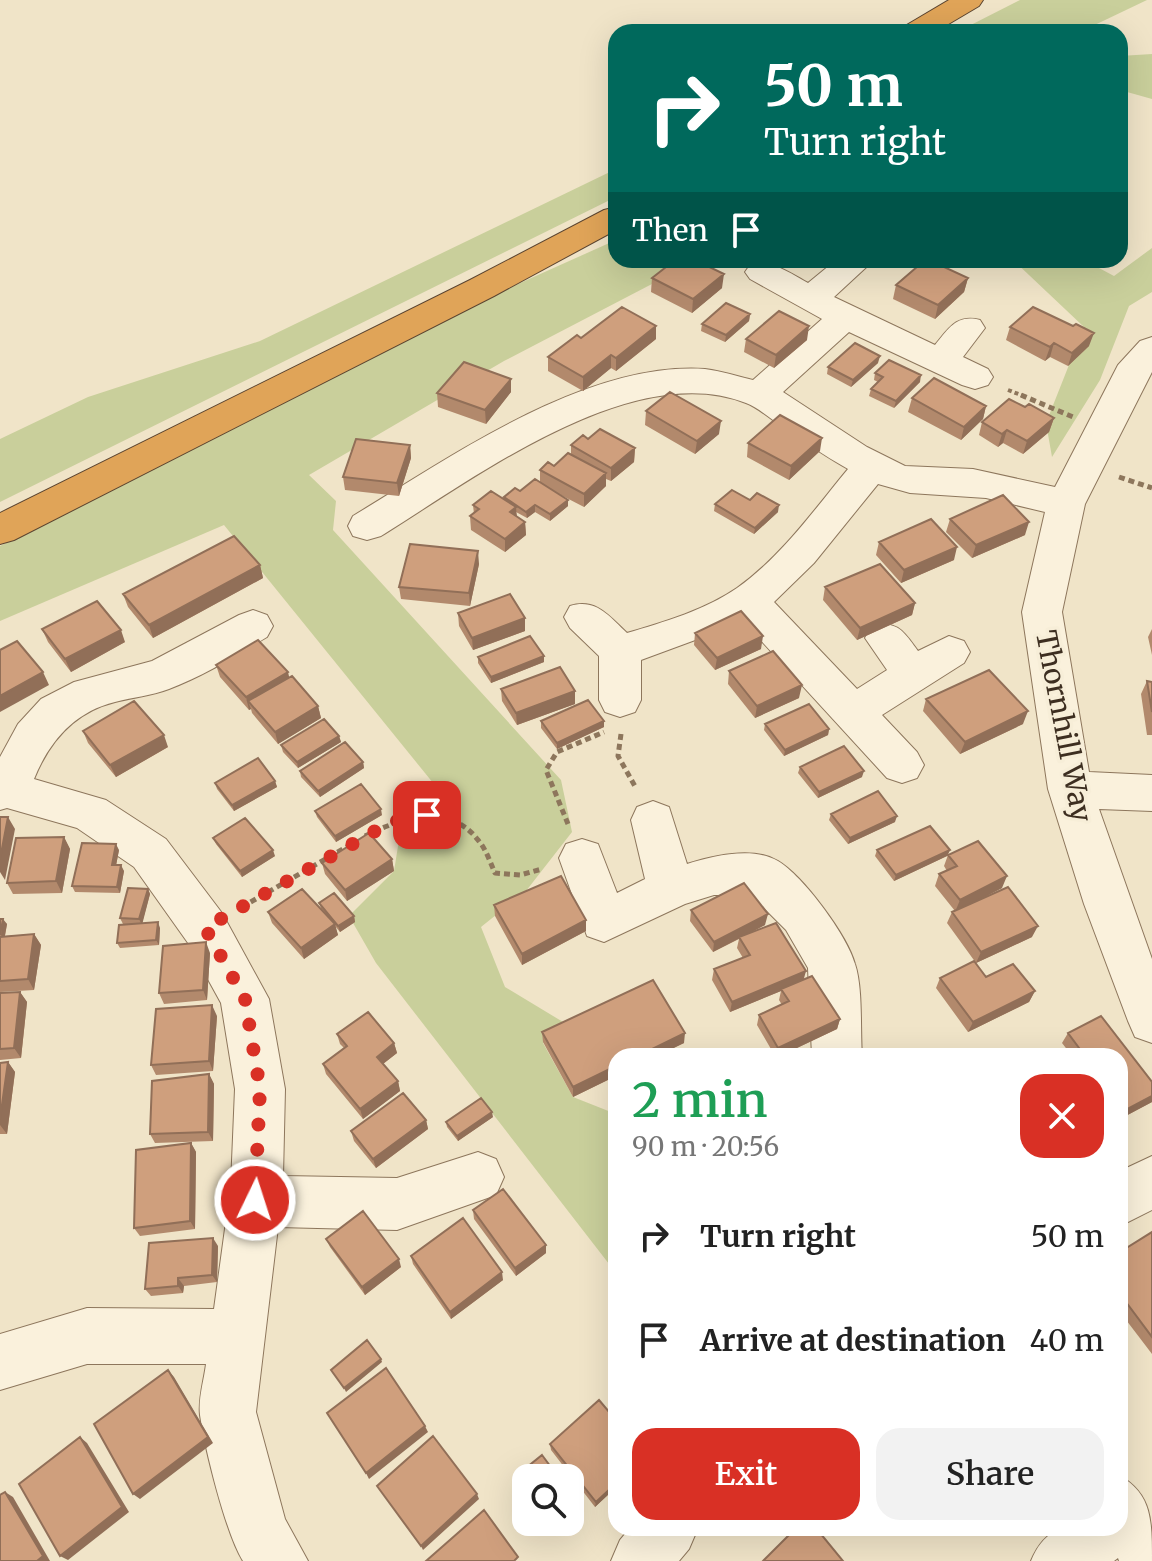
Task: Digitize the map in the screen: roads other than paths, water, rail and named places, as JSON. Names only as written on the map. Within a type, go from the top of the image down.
[{"type":"highway","points":[[928,24],[969,0]]},
{"type":"highway","points":[[0,530],[608,221]]},
{"type":"street","points":[[812,297],[860,270]]},
{"type":"street","points":[[762,272],[845,317],[975,377]]},
{"type":"street","points":[[759,394],[845,317]]},
{"type":"street","points":[[940,362],[968,328]]},
{"type":"street","name":"Thornhill Way","points":[[1152,349],[1131,373],[1066,504],[1042,612],[1070,789],[1107,904],[1152,1021]]},
{"type":"street","points":[[367,526],[430,507],[459,470],[566,411],[629,390],[668,382],[704,380],[729,383],[759,394],[872,466],[896,477],[923,482],[959,481],[1066,504]]},
{"type":"street","points":[[435,442],[459,470]]},
{"type":"street","points":[[620,651],[671,636],[749,601],[780,574],[872,466]]},
{"type":"street","points":[[749,601],[902,765]]},
{"type":"street","points":[[584,617],[620,651],[621,712]]},
{"type":"street","points":[[253,626],[165,674],[143,683],[113,686],[72,702],[45,718],[27,740],[3,791],[90,813],[150,853],[205,928],[245,999],[260,1089],[255,1200],[228,1412],[259,1532],[278,1561]]},
{"type":"street","points":[[886,638],[912,673]]},
{"type":"street","points":[[853,712],[949,652]]},
{"type":"street","points":[[1070,789],[1152,793]]},
{"type":"street","points":[[653,820],[671,889]]},
{"type":"street","points":[[582,858],[604,922],[671,889],[714,875],[762,875],[803,916],[832,965],[837,1048]]},
{"type":"street","points":[[255,1200],[397,1204],[478,1177]]},
{"type":"street","points":[[1128,1195],[1152,1181]]},
{"type":"street","points":[[0,1362],[87,1336],[236,1337]]},
{"type":"street","points":[[641,1561],[661,1536]]},
{"type":"street","points":[[1061,1561],[1109,1536]]}]
